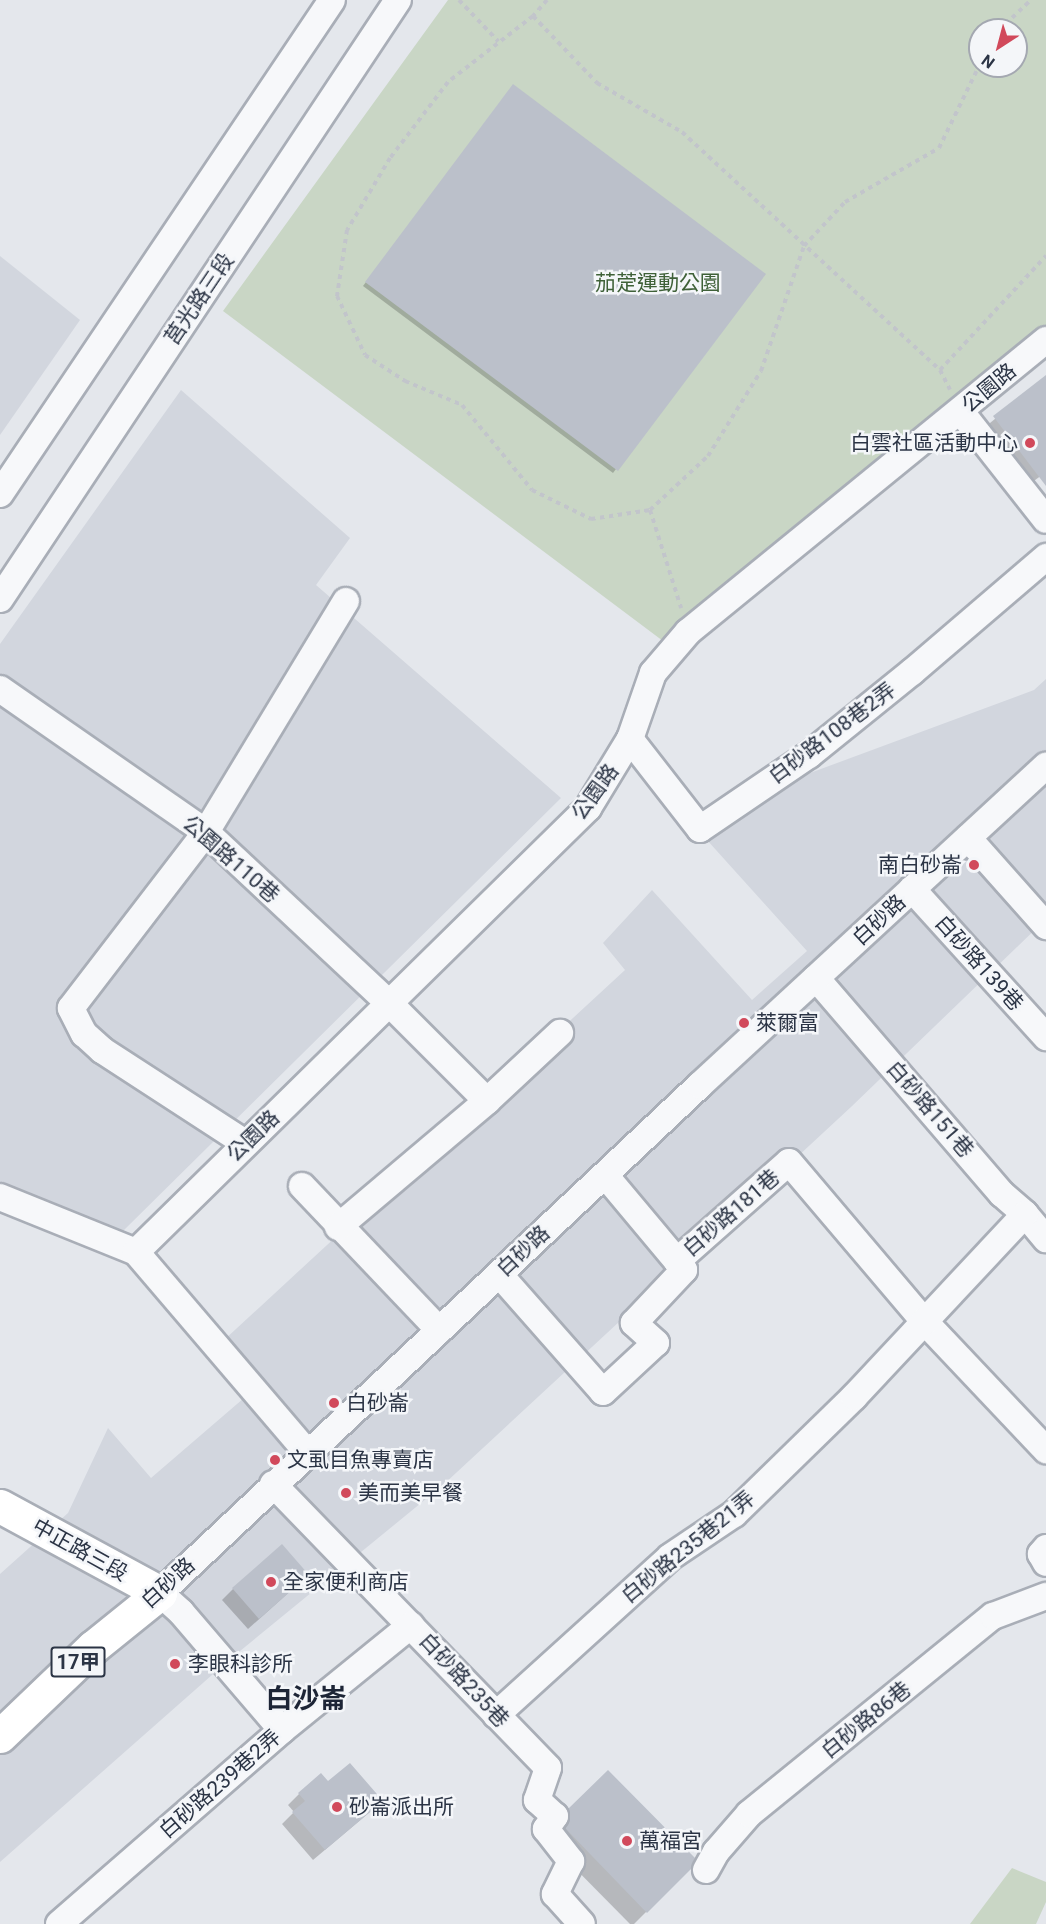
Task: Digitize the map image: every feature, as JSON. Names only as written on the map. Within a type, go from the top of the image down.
[{"type":"main road","name":"中正路三段","points":[[0,1506],[159,1593]]},
{"type":"main road","name":"白砂路","points":[[0,1736],[93,1647],[159,1593]]},
{"type":"street","points":[[0,494],[332,0]]},
{"type":"street","name":"莒光路三段","points":[[0,599],[398,0]]},
{"type":"street","name":"公園路","points":[[136,1252],[588,808],[630,739],[653,673],[688,632],[961,412],[1046,340]]},
{"type":"street","points":[[961,412],[1046,520]]},
{"type":"street","name":"白砂路108巷2弄","points":[[630,739],[700,828],[809,754],[912,672],[1046,557]]},
{"type":"street","points":[[245,1143],[102,1050],[84,1034],[71,1008],[206,832],[346,601]]},
{"type":"street","name":"公園路110巷","points":[[0,689],[206,832],[390,1004],[487,1101]]},
{"type":"street","name":"白砂路","points":[[159,1593],[604,1175],[1046,766]]},
{"type":"street","points":[[968,838],[1046,926]]},
{"type":"street","name":"白砂路139巷","points":[[912,889],[1046,1037]]},
{"type":"street","name":"白砂路151巷","points":[[816,978],[1002,1194],[1025,1214],[1046,1239]]},
{"type":"street","points":[[338,1227],[487,1101],[560,1033]]},
{"type":"street","name":"白砂路181巷","points":[[604,1175],[677,1261],[789,1162],[924,1321]]},
{"type":"street","points":[[302,1186],[338,1227],[439,1330]]},
{"type":"street","points":[[0,1197],[136,1252],[307,1452]]},
{"type":"street","name":"白砂路235巷21弄","points":[[496,1715],[670,1557],[734,1514],[854,1397],[1025,1214]]},
{"type":"street","points":[[499,1274],[603,1392],[656,1343],[634,1323],[684,1270],[677,1261]]},
{"type":"street","points":[[924,1321],[1046,1450]]},
{"type":"street","name":"白砂路235巷","points":[[273,1484],[548,1768],[537,1800],[555,1816],[546,1829],[571,1861],[555,1894],[582,1924]]},
{"type":"street","points":[[1046,1548],[1041,1554],[1046,1563]]},
{"type":"street","points":[[159,1593],[181,1612],[282,1730]]},
{"type":"street","name":"白砂路86巷","points":[[706,1870],[716,1852],[749,1814],[993,1616],[1046,1596]]},
{"type":"street","name":"白砂路239巷2弄","points":[[59,1924],[282,1730],[411,1625]]},
{"type":"path","points":[[459,0],[498,41]]},
{"type":"path","points":[[547,0],[533,16],[448,82],[390,158],[347,230],[338,296],[365,356],[405,381],[462,405],[532,490],[591,519],[650,510],[708,456],[761,371],[804,246],[845,202],[939,148],[973,78]]},
{"type":"path","points":[[1012,18],[1031,0]]},
{"type":"path","points":[[533,16],[597,83],[682,132],[940,370],[961,412]]},
{"type":"path","points":[[940,370],[1046,256]]},
{"type":"path","points":[[650,510],[688,632]]},
{"type":"shaded area","points":[[0,256],[80,320],[0,435]]},
{"type":"shaded area","points":[[181,390],[350,538],[316,585],[561,798],[122,1232],[0,1183],[0,644]]},
{"type":"shaded area","points":[[1046,679],[1046,919],[851,1107],[443,1485],[229,1660],[0,1862],[0,1574],[68,1513],[108,1428],[151,1478],[244,1398],[210,1353],[625,970],[603,943],[652,890],[752,1000],[807,951],[707,840],[775,786],[1034,690]]},
{"type":"green space","name":"茄萣運動公園","points":[[448,0],[1046,0],[1046,328],[667,644],[223,311]]},
{"type":"green space","points":[[1012,1868],[1046,1882],[1046,1902],[1036,1924],[970,1924]]},
{"type":"building","points":[[513,84],[766,274],[618,471],[365,282]]},
{"type":"building","name":"白雲社區活動中心","points":[[1046,375],[1046,486],[993,416]]},
{"type":"building","name":"全家便利商店","points":[[282,1544],[309,1575],[259,1619],[232,1588]]},
{"type":"building","name":"砂崙派出所","points":[[350,1763],[383,1801],[325,1850],[292,1812],[305,1801],[298,1793],[321,1773],[328,1781]]},
{"type":"building","name":"萬福宮","points":[[608,1770],[695,1858],[691,1869],[647,1913],[565,1828],[570,1818],[568,1809]]},
{"type":"place","name":"白雲社區活動中心","points":[[1030,443]]},
{"type":"place","name":"南白砂崙","points":[[974,865]]},
{"type":"place","name":"萊爾富","points":[[744,1023]]},
{"type":"place","name":"白砂崙","points":[[334,1403]]},
{"type":"place","name":"文虱目魚專賣店","points":[[275,1460]]},
{"type":"place","name":"美而美早餐","points":[[346,1493]]},
{"type":"place","name":"全家便利商店","points":[[271,1582]]},
{"type":"place","name":"李眼科診所","points":[[175,1664]]},
{"type":"place","name":"砂崙派出所","points":[[337,1807]]},
{"type":"place","name":"萬福宮","points":[[627,1841]]},
{"type":"district","name":"白沙崙","points":[[306,1700]]}]
